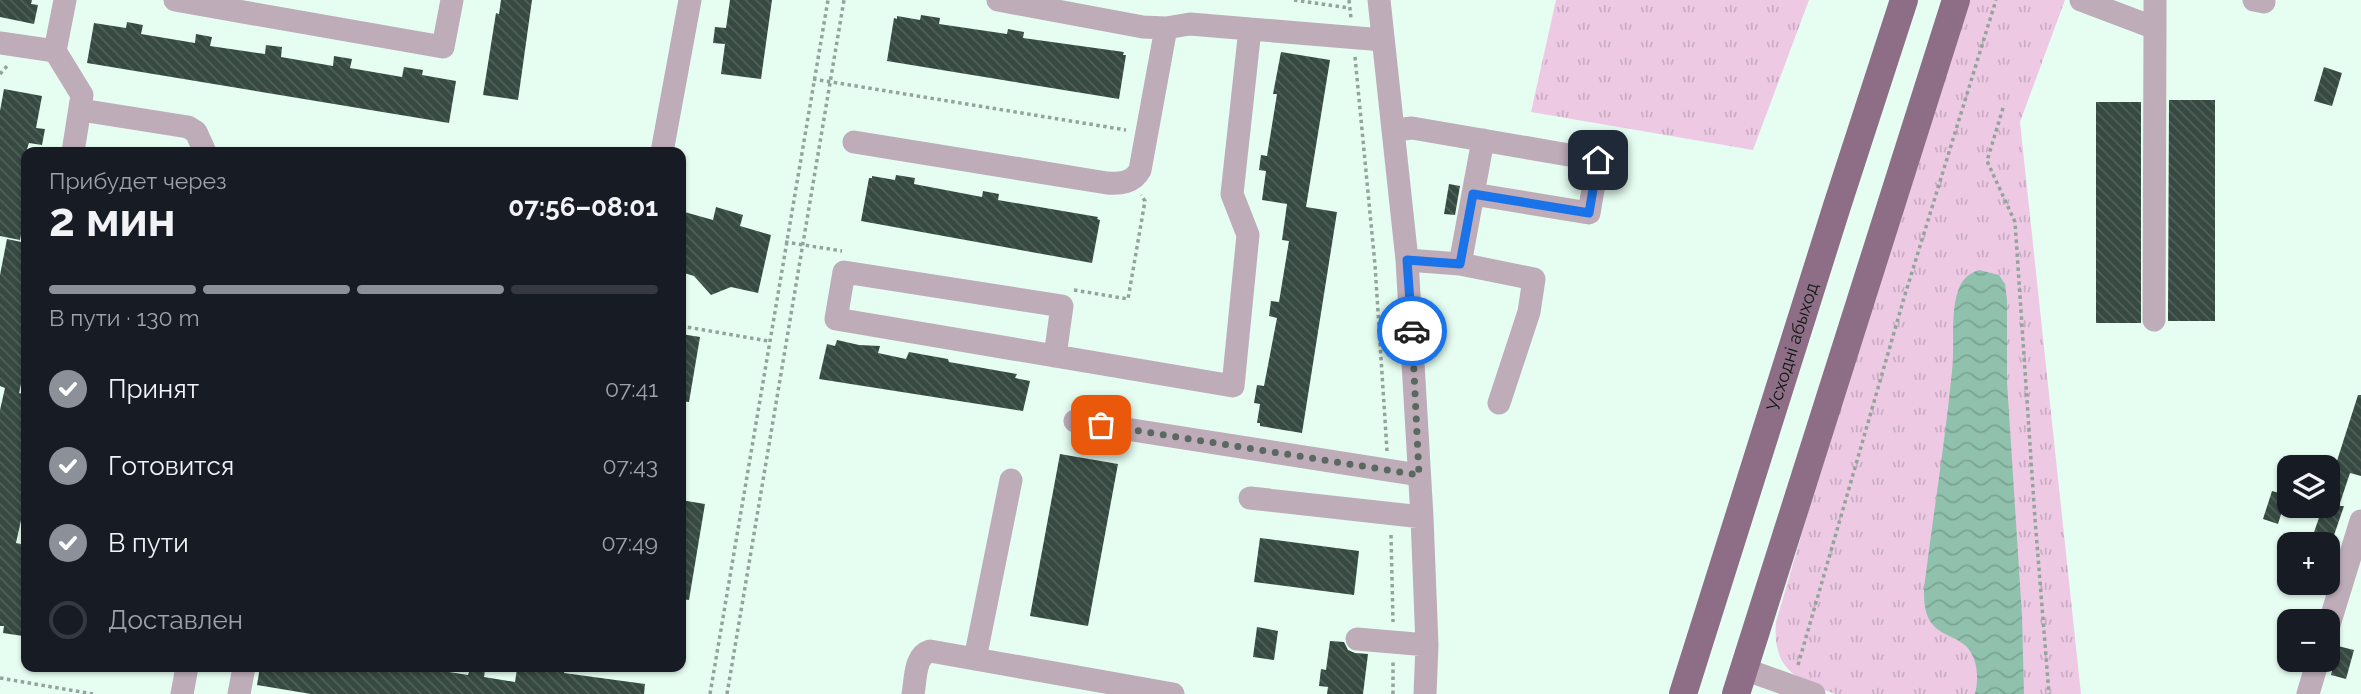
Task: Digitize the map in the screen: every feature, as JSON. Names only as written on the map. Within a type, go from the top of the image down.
[{"type":"main road","name":"Усходні абыход","points":[[1683,694],[1904,0]]},
{"type":"main road","points":[[1740,682],[1956,0]]},
{"type":"street","points":[[65,0],[55,51],[80,89],[80,110],[74,147]]},
{"type":"street","points":[[175,0],[443,47],[452,0]]},
{"type":"street","points":[[663,147],[690,0]]},
{"type":"street","points":[[998,0],[1143,27],[1166,29],[1191,24],[1383,40]]},
{"type":"street","points":[[1379,0],[1407,260],[1422,517],[1427,645],[1425,694]]},
{"type":"street","points":[[2081,0],[2155,27]]},
{"type":"street","points":[[2154,320],[2155,0]]},
{"type":"street","points":[[853,142],[1107,183],[1123,183],[1140,170],[1166,29]]},
{"type":"street","points":[[1055,356],[1062,306],[844,272],[836,319],[1055,356],[1233,386],[1248,235],[1232,194],[1250,29]]},
{"type":"street","points":[[0,43],[55,51]]},
{"type":"street","points":[[80,110],[188,127],[196,132],[203,147]]},
{"type":"street","points":[[1395,130],[1412,128],[1598,160],[1589,213],[1473,194]]},
{"type":"street","points":[[1460,264],[1483,140]]},
{"type":"street","points":[[1407,260],[1460,264],[1534,279],[1529,312],[1499,403]]},
{"type":"street","points":[[1075,421],[1419,475]]},
{"type":"street","points":[[975,659],[1011,480]]},
{"type":"street","points":[[1250,498],[1422,517]]},
{"type":"street","points":[[2335,609],[2356,548],[2361,522]]},
{"type":"street","points":[[1357,639],[1427,645]]},
{"type":"street","points":[[913,694],[919,659],[930,651],[1173,694]]},
{"type":"street","points":[[183,694],[186,672]]},
{"type":"street","points":[[239,694],[243,672]]},
{"type":"street","points":[[2308,694],[2314,672]]},
{"type":"street","points":[[1740,682],[1814,694]]},
{"type":"path","points":[[710,694],[828,0]]},
{"type":"path","points":[[727,694],[844,0]]},
{"type":"path","points":[[1294,0],[1349,8]]},
{"type":"path","points":[[1349,0],[1375,265],[1388,470]]},
{"type":"path","points":[[1794,677],[1904,298],[1996,0]]},
{"type":"path","points":[[813,79],[1127,131],[1130,122]]},
{"type":"path","points":[[2003,108],[1987,161],[2015,222],[2049,694]]},
{"type":"path","points":[[1073,290],[1128,299],[1145,201],[1130,180]]},
{"type":"path","points":[[785,242],[844,251]]},
{"type":"path","points":[[686,327],[768,341]]},
{"type":"path","points":[[1391,512],[1393,694]]},
{"type":"path","points":[[0,678],[93,694]]},
{"type":"green space","points":[[1556,0],[1809,0],[1753,150],[1531,112]]},
{"type":"green space","points":[[1968,0],[2065,0],[2020,122],[2081,694],[1836,694],[1798,677],[1783,662],[1778,651],[1776,622],[1867,311]]},
{"type":"water","points":[[1979,270],[1999,275],[2005,284],[2007,300],[2007,382],[2022,616],[2024,694],[1975,694],[1977,682],[1973,656],[1966,646],[1934,626],[1925,605],[1924,588],[1952,371],[1956,300],[1964,280]]},
{"type":"building","points":[[0,0],[32,0],[31,4],[38,5],[34,24],[0,17]]},
{"type":"building","points":[[501,0],[532,0],[518,100],[483,95],[496,13],[499,14]]},
{"type":"building","points":[[730,0],[772,0],[761,79],[721,74],[725,44],[713,43],[715,27],[726,28]]},
{"type":"building","points":[[921,15],[940,18],[939,24],[1007,34],[1008,29],[1024,32],[1023,38],[1124,52],[1123,55],[1126,55],[1119,99],[887,61],[894,18],[897,19],[897,16],[920,20]]},
{"type":"building","points":[[127,22],[143,25],[141,34],[195,43],[196,34],[212,37],[210,46],[265,54],[266,45],[282,47],[281,57],[333,66],[334,56],[352,59],[350,68],[402,77],[404,67],[423,70],[422,75],[456,81],[449,123],[87,63],[94,23],[126,28]]},
{"type":"building","points":[[1281,52],[1330,60],[1306,207],[1337,212],[1302,433],[1260,426],[1260,423],[1257,423],[1260,404],[1254,403],[1257,385],[1264,386],[1277,318],[1269,316],[1271,301],[1279,302],[1289,241],[1282,240],[1287,204],[1262,200],[1266,171],[1259,170],[1261,155],[1267,156],[1277,94],[1273,94]]},
{"type":"building","points":[[2324,67],[2342,73],[2332,106],[2314,101]]},
{"type":"building","points":[[4,89],[42,96],[36,128],[45,129],[42,145],[29,143],[28,147],[21,147],[20,240],[0,236],[0,111]]},
{"type":"building","points":[[2169,100],[2215,100],[2215,321],[2168,321]]},
{"type":"building","points":[[2096,102],[2141,102],[2141,323],[2096,323]]},
{"type":"building","points":[[896,175],[915,178],[914,184],[982,197],[983,191],[999,194],[998,200],[1098,217],[1100,220],[1092,263],[861,221],[869,178],[872,176],[895,180]]},
{"type":"building","points":[[1449,184],[1460,186],[1455,215],[1444,214]]},
{"type":"building","points":[[716,207],[743,215],[740,226],[771,235],[758,293],[731,287],[711,295],[694,276],[686,274],[686,212],[713,220]]},
{"type":"building","points":[[7,239],[21,242],[21,520],[16,543],[21,544],[21,636],[3,633],[4,626],[0,626],[0,410],[5,388],[0,386],[0,275]]},
{"type":"building","points":[[686,335],[700,337],[689,402],[686,402]]},
{"type":"building","points":[[837,340],[880,346],[878,353],[906,359],[909,352],[1017,374],[1015,378],[1030,381],[1023,411],[819,379],[827,344],[835,346]]},
{"type":"building","points":[[2358,395],[2361,395],[2361,476],[2350,473],[2340,503],[2339,455]]},
{"type":"building","points":[[1060,454],[1118,464],[1088,626],[1030,616]]},
{"type":"building","points":[[2272,491],[2277,492],[2278,524],[2263,519]]},
{"type":"building","points":[[686,501],[705,504],[689,600],[686,600]]},
{"type":"building","points":[[2319,518],[2340,518],[2335,532],[2314,532]]},
{"type":"building","points":[[1260,538],[1359,551],[1354,595],[1254,582]]},
{"type":"building","points":[[1257,627],[1278,631],[1274,660],[1253,657]]},
{"type":"building","points":[[1330,641],[1344,642],[1348,650],[1368,654],[1363,694],[1327,694],[1328,687],[1319,686],[1321,669],[1326,670]]},
{"type":"building","points":[[2340,646],[2354,650],[2346,679],[2331,675],[2332,672],[2340,672]]},
{"type":"building","points":[[259,672],[449,672],[468,675],[469,672],[485,672],[484,677],[515,682],[517,672],[564,672],[645,684],[644,694],[311,694],[257,685]]},
{"type":"way so far","points":[[1101,425],[1419,475],[1412,331]]},
{"type":"route","points":[[1412,331],[1407,260],[1460,264],[1473,194],[1589,213],[1598,160]]}]
